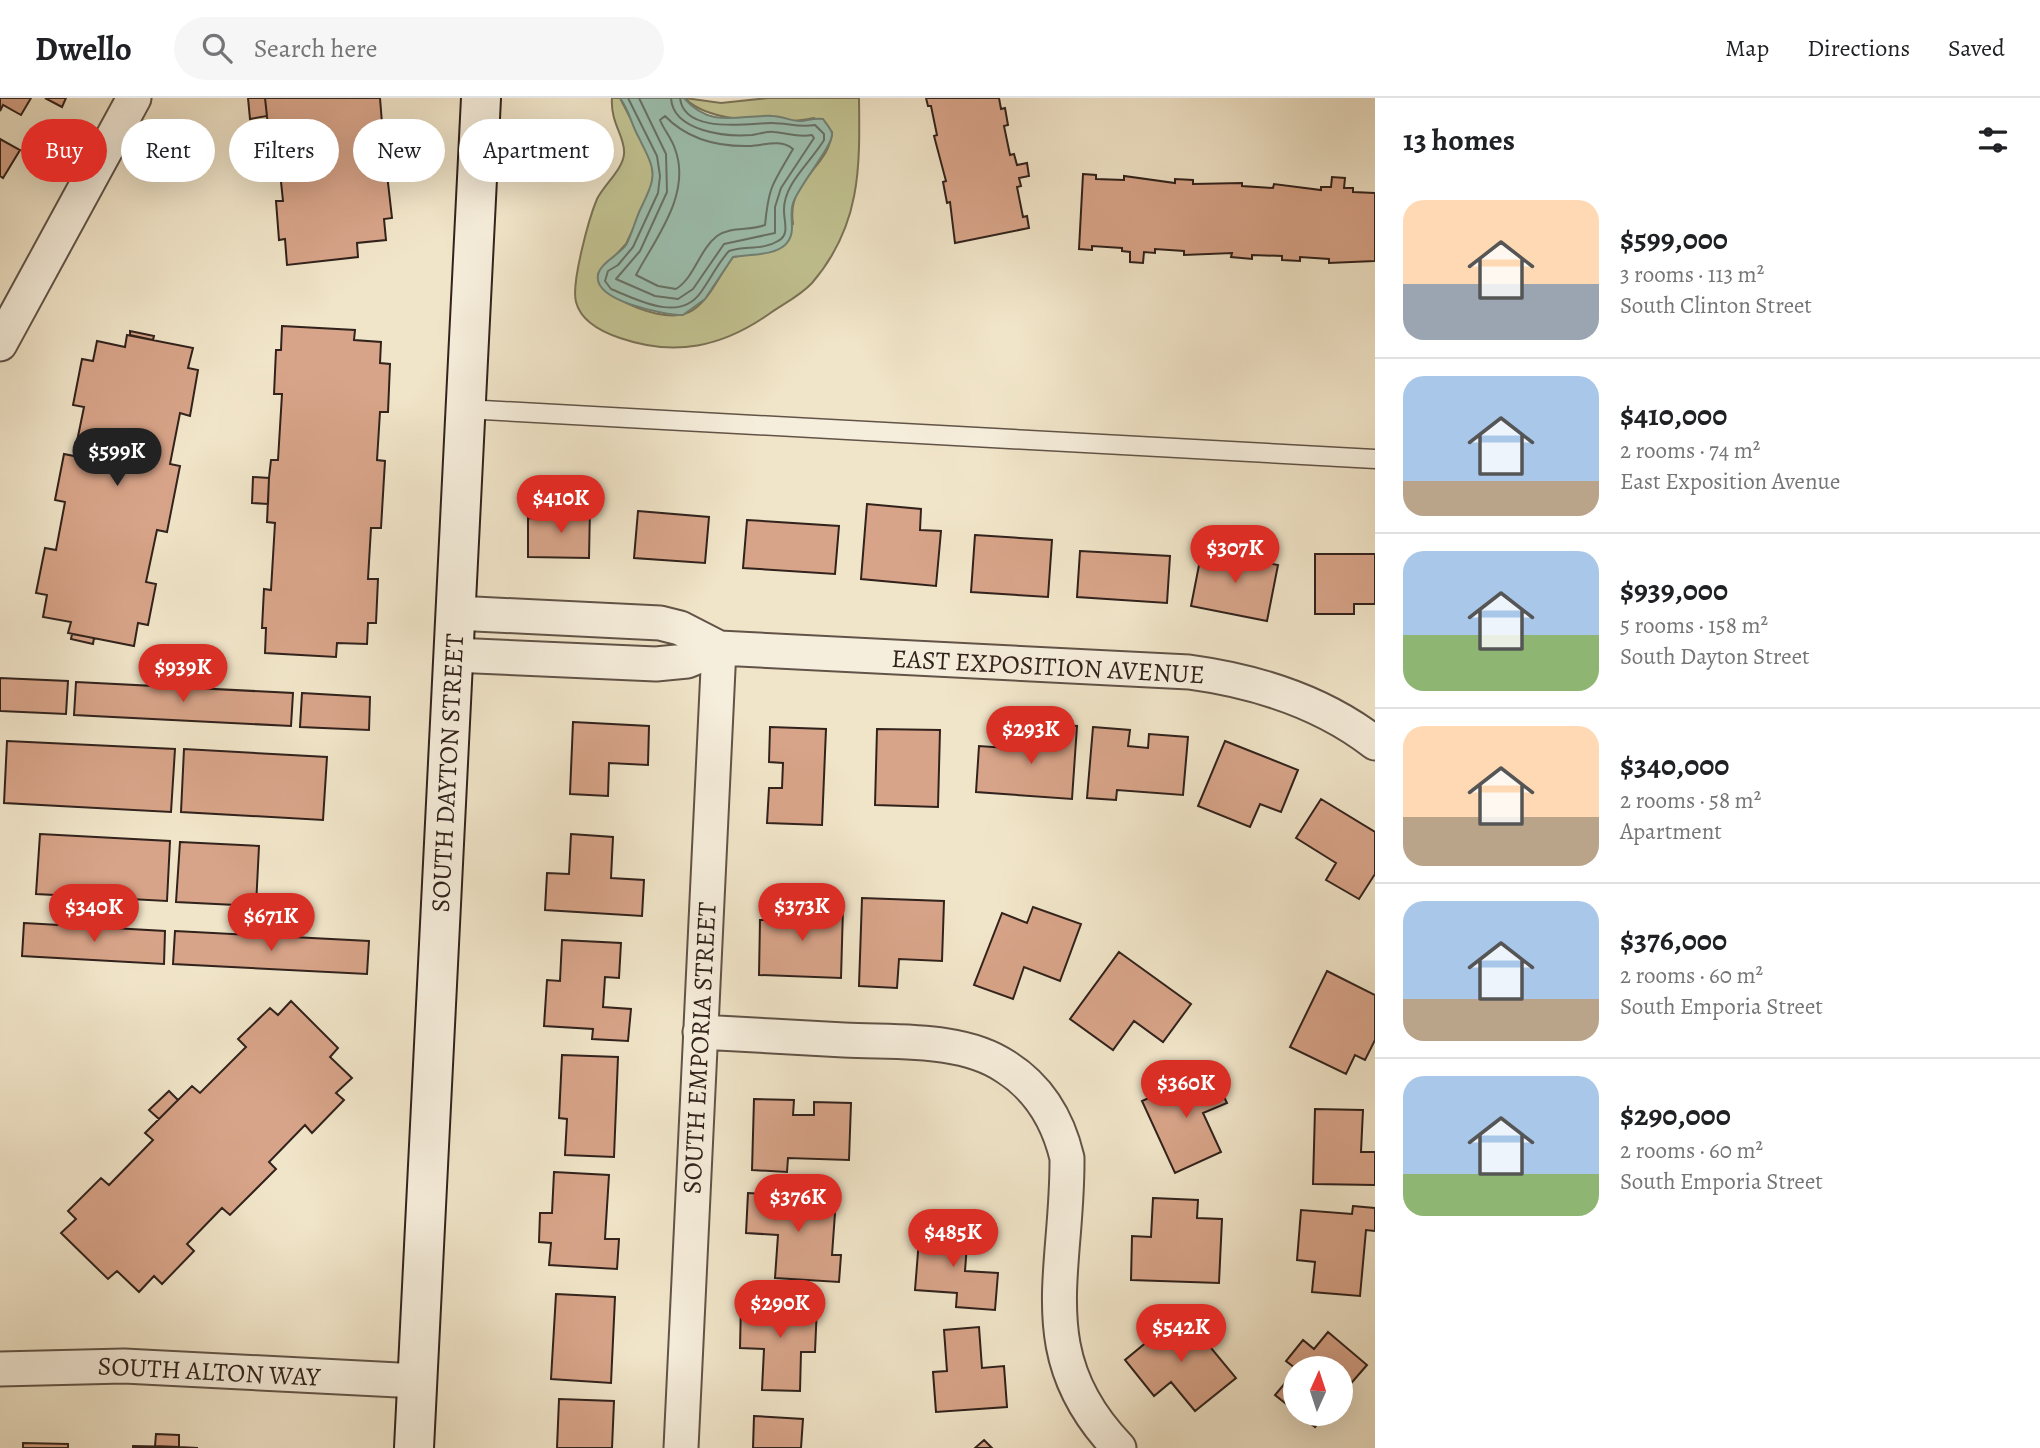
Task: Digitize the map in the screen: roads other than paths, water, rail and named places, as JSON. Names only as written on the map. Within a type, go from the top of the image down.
[{"type":"street","points":[[0,344],[134,98]]},
{"type":"street","name":"SOUTH DAYTON STREET","points":[[414,1448],[481,98]]},
{"type":"street","name":"EAST EXPOSITION AVENUE","points":[[456,613],[660,623],[691,633],[719,648],[1198,674],[1278,691],[1371,732]]},
{"type":"street","name":"EAST EXPOSITION AVENUE","points":[[453,655],[656,664],[687,661],[719,648]]},
{"type":"street","name":"SOUTH EMPORIA STREET","points":[[681,1448],[719,648]]},
{"type":"street","points":[[700,1032],[915,1044],[959,1050],[1006,1066],[1040,1096],[1063,1140],[1066,1158],[1059,1302],[1060,1339],[1066,1362],[1086,1410],[1119,1448]]},
{"type":"street","name":"SOUTH ALTON WAY","points":[[1,1362],[418,1381]]},
{"type":"lane","points":[[465,409],[1375,459]]},
{"type":"water","points":[[620,98],[684,98],[705,114],[716,117],[773,116],[798,121],[823,119],[832,133],[828,146],[793,203],[792,230],[785,245],[767,253],[733,257],[705,299],[683,315],[632,305],[606,292],[599,284],[599,271],[626,245],[652,180],[651,165]]}]
